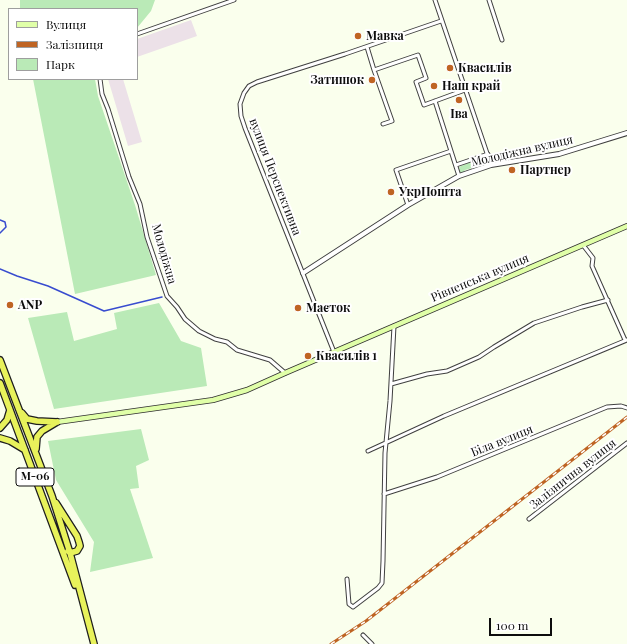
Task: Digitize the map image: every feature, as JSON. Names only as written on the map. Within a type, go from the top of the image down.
[{"type":"highway","name":"М-06","points":[[0,360],[52,496],[70,553],[94,644]]},
{"type":"highway","name":"М-06","points":[[0,383],[88,619]]},
{"type":"highway","points":[[16,400],[27,418],[37,421],[57,422]]},
{"type":"highway","points":[[0,428],[7,420],[10,410]]},
{"type":"highway","points":[[36,455],[35,443],[37,437],[42,431],[57,422]]},
{"type":"highway","points":[[0,438],[10,441],[25,450]]},
{"type":"highway","points":[[52,496],[77,536],[80,546],[77,552],[70,553],[60,544]]},
{"type":"main road","name":"Рівненська вулиця","points":[[57,422],[213,400],[247,390],[627,226]]},
{"type":"street","points":[[138,34],[234,0]]},
{"type":"street","points":[[435,0],[491,165]]},
{"type":"street","points":[[489,0],[502,40]]},
{"type":"street","name":"вулиця Перспективна","points":[[334,352],[245,128],[241,116],[240,104],[244,93],[250,86],[257,82],[367,47],[441,21]]},
{"type":"street","points":[[367,47],[392,121],[383,124]]},
{"type":"street","points":[[374,70],[418,55],[426,78],[416,82],[424,105],[465,90]]},
{"type":"street","name":"Молодіжна","points":[[100,80],[102,94],[129,177],[140,204],[147,237],[167,296],[185,319],[199,331],[215,339],[226,342],[237,350],[270,360],[285,373]]},
{"type":"street","points":[[435,101],[459,176]]},
{"type":"street","name":"Молодіжна вулиця","points":[[302,273],[408,205],[459,176],[491,165],[559,154],[627,133]]},
{"type":"street","points":[[408,205],[396,170],[451,151]]},
{"type":"street","points":[[456,165],[488,154]]},
{"type":"street","points":[[368,451],[444,416],[626,340],[592,266],[593,258],[583,245]]},
{"type":"street","points":[[391,384],[427,374],[447,371],[479,358],[494,347],[534,323],[608,300]]},
{"type":"street","points":[[346,580],[349,604],[352,607],[378,588],[382,583],[386,443],[394,326]]},
{"type":"street","name":"Біла вулиця","points":[[384,494],[437,477],[608,407],[621,406],[627,408]]},
{"type":"street","name":"Залізнична вулиця","points":[[529,519],[627,443]]},
{"type":"street","points":[[363,635],[372,644]]},
{"type":"shaded area","points":[[191,20],[197,36],[138,57],[138,39]]},
{"type":"shaded area","points":[[108,80],[123,80],[142,142],[128,146]]},
{"type":"green space","points":[[20,0],[155,0],[151,11],[138,27],[138,8],[20,8]]},
{"type":"green space","points":[[33,80],[95,80],[98,96],[135,205],[156,275],[75,294]]},
{"type":"green space","points":[[470,162],[472,168],[465,170],[463,173],[460,172],[459,167]]},
{"type":"green space","points":[[159,303],[181,341],[201,348],[207,386],[54,409],[28,318],[67,312],[74,341],[117,329],[114,313]]},
{"type":"green space","points":[[141,429],[149,460],[136,466],[139,488],[130,489],[153,558],[90,572],[94,542],[56,480],[48,441]]},
{"type":"waterway","points":[[0,220],[5,222],[6,227],[0,233]]},
{"type":"waterway","points":[[0,269],[48,286],[104,311],[162,297]]},
{"type":"railway","points":[[331,644],[366,621],[627,417]]},
{"type":"place","name":"Мавка","points":[[358,36]]},
{"type":"place","name":"Квасилів","points":[[450,68]]},
{"type":"place","name":"Затишок","points":[[372,80]]},
{"type":"place","name":"Наш край","points":[[434,86]]},
{"type":"place","name":"Іва","points":[[459,100]]},
{"type":"place","name":"Партнер","points":[[512,170]]},
{"type":"place","name":"УкрПошта","points":[[391,192]]},
{"type":"place","name":"ANP","points":[[10,305]]},
{"type":"place","name":"Маєток","points":[[298,308]]},
{"type":"place","name":"Квасилів 1","points":[[308,356]]}]
